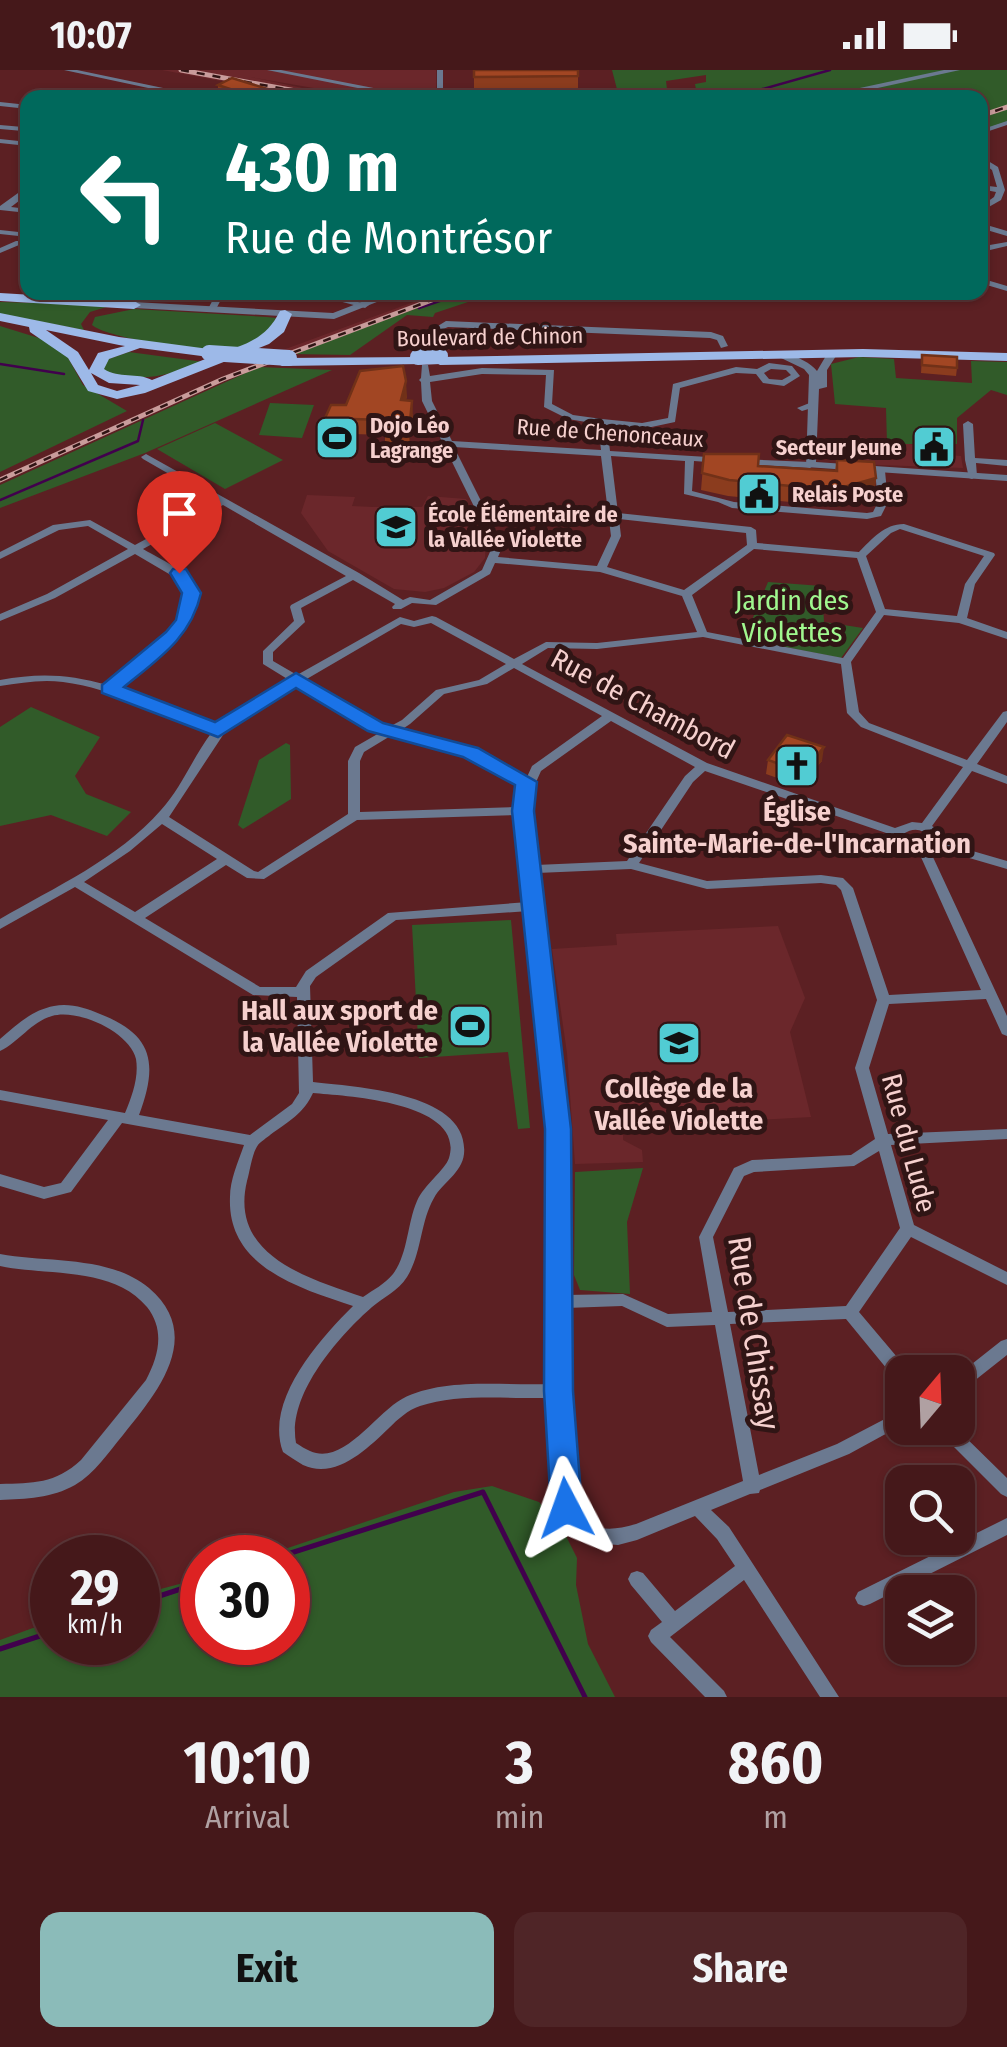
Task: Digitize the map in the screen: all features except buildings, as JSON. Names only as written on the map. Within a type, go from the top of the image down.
[{"type":"main road","points":[[50,300],[134,305]]},
{"type":"main road","points":[[119,341],[89,330],[87,320],[104,310],[134,305]]},
{"type":"main road","points":[[35,329],[73,355],[93,388],[125,387],[182,375],[264,341],[279,329],[285,314]]},
{"type":"main road","points":[[0,319],[207,355]]},
{"type":"main road","points":[[0,319],[135,348],[207,355]]},
{"type":"main road","points":[[700,351],[724,346],[1007,356]]},
{"type":"main road","points":[[125,387],[99,374],[96,364],[106,354],[135,348]]},
{"type":"main road","points":[[700,351],[784,357],[831,356],[848,350]]},
{"type":"main road","name":"Boulevard de Chinon","points":[[207,355],[286,360],[428,359],[700,351]]},
{"type":"street","points":[[67,70],[170,90]]},
{"type":"street","points":[[270,70],[379,90]]},
{"type":"street","points":[[856,90],[956,70]]},
{"type":"street","points":[[988,165],[1001,190]]},
{"type":"street","points":[[988,188],[1001,190]]},
{"type":"street","points":[[988,206],[1001,190]]},
{"type":"street","points":[[212,309],[217,300]]},
{"type":"street","points":[[344,300],[366,305]]},
{"type":"street","points":[[134,305],[334,316],[378,300]]},
{"type":"street","name":"Boulevard de Chinon","points":[[428,359],[437,329],[446,324],[710,335],[720,338],[724,346]]},
{"type":"street","points":[[816,465],[822,370],[831,356]]},
{"type":"street","points":[[784,357],[813,372],[807,407],[816,465]]},
{"type":"street","points":[[146,457],[402,603],[432,603],[476,579],[495,560],[496,541],[428,400],[423,380],[428,359]]},
{"type":"street","points":[[423,380],[482,370],[551,372],[548,405],[571,416],[642,426],[672,420],[676,386],[736,370],[759,372]]},
{"type":"street","points":[[602,422],[616,536],[602,569]]},
{"type":"street","points":[[968,424],[972,476]]},
{"type":"street","name":"Rue de Chenonceaux","points":[[450,444],[1007,478]]},
{"type":"street","points":[[690,458],[687,492],[696,496],[724,500],[732,506],[866,516],[877,514],[882,507],[880,471]]},
{"type":"street","points":[[970,460],[1007,463]]},
{"type":"street","points":[[0,618],[51,596],[224,501]]},
{"type":"street","points":[[615,516],[732,524],[751,530],[752,546]]},
{"type":"street","points":[[0,556],[50,529],[74,523],[103,527],[186,579],[192,593],[189,610],[173,636],[109,689]]},
{"type":"street","points":[[686,594],[752,546],[861,556],[895,526],[987,552],[990,558],[970,584],[962,620]]},
{"type":"street","points":[[861,556],[881,612]]},
{"type":"street","points":[[495,560],[602,569],[686,594]]},
{"type":"street","points":[[355,575],[295,607],[300,622],[268,651],[266,662],[390,732],[470,752],[526,782]]},
{"type":"street","points":[[686,594],[703,634]]},
{"type":"street","points":[[402,603],[394,613],[400,620],[414,624],[432,619],[437,611],[432,603]]},
{"type":"street","points":[[881,612],[962,620],[1007,636]]},
{"type":"street","points":[[881,612],[846,662],[853,713],[865,725],[1007,780]]},
{"type":"street","name":"Rue de Chambord","points":[[432,619],[703,766],[896,833]]},
{"type":"street","points":[[0,925],[74,880],[162,818],[218,730],[234,716],[400,620]]},
{"type":"street","points":[[354,816],[354,761],[359,750],[390,732],[440,692],[484,682],[546,645],[597,646],[703,634],[846,662]]},
{"type":"street","points":[[0,683],[52,674],[109,689],[218,730]]},
{"type":"street","points":[[925,827],[1007,714]]},
{"type":"street","points":[[610,716],[546,760],[526,782],[523,811],[558,1129],[558,1391],[566,1508],[576,1525],[592,1535],[618,1537],[753,1488],[885,1424]]},
{"type":"street","points":[[632,864],[689,779],[703,766]]},
{"type":"street","points":[[162,818],[260,876],[354,816],[523,811]]},
{"type":"street","points":[[939,845],[937,835],[925,827],[905,826],[896,833],[902,848],[925,854],[939,845],[1007,865]]},
{"type":"street","points":[[925,854],[1007,1031]]},
{"type":"street","points":[[136,918],[226,859]]},
{"type":"street","points":[[530,869],[632,864],[708,885],[839,881],[847,888],[884,1000],[989,994]]},
{"type":"street","points":[[74,880],[258,992],[304,992]]},
{"type":"street","points":[[364,1304],[294,1279],[254,1250],[236,1210],[252,1142],[297,1108],[307,1087],[304,992],[311,974],[393,916],[534,906]]},
{"type":"street","name":"Rue du Lude","points":[[850,1312],[908,1229],[862,1068],[884,1000]]},
{"type":"street","points":[[0,1046],[34,1019],[54,1010],[73,1010],[130,1035],[142,1050],[145,1071],[124,1118],[66,1188],[44,1193],[0,1180]]},
{"type":"street","points":[[307,1087],[425,1107],[446,1121],[457,1142],[456,1161],[428,1196],[403,1270],[392,1286],[364,1304],[294,1394],[284,1432],[289,1447],[302,1456],[326,1460],[356,1449],[398,1410],[420,1398],[558,1391]]},
{"type":"street","points":[[0,1095],[252,1142]]},
{"type":"street","name":"Rue de Chissay","points":[[753,1488],[718,1320],[707,1231],[739,1172],[752,1166],[854,1160],[884,1140],[1007,1134]]},
{"type":"street","points":[[908,1229],[1007,1278]]},
{"type":"street","points":[[0,1260],[122,1280],[145,1293],[158,1309],[167,1343],[153,1387],[79,1473],[48,1488],[0,1492]]},
{"type":"street","points":[[561,1302],[617,1300],[666,1321],[850,1312],[885,1355]]},
{"type":"street","points":[[975,1371],[1007,1346]]},
{"type":"street","points":[[963,1445],[1007,1489]]},
{"type":"street","points":[[699,1509],[723,1533],[830,1697]]},
{"type":"street","points":[[864,1598],[1007,1526]]},
{"type":"street","points":[[718,1697],[657,1636],[746,1568]]},
{"type":"street","points":[[638,1579],[675,1624]]},
{"type":"shaded area","points":[[162,70],[436,70],[436,90],[325,90],[250,77],[312,90],[270,90]]},
{"type":"shaded area","points":[[419,300],[440,300],[291,354],[272,354]]},
{"type":"shaded area","points":[[851,436],[916,445],[921,453],[961,456],[963,468],[852,464],[829,456],[831,440],[850,441]]},
{"type":"shaded area","points":[[307,495],[355,497],[352,506],[373,507],[422,507],[428,496],[466,499],[486,539],[485,558],[474,572],[444,588],[425,592],[394,589],[328,551],[301,513]]},
{"type":"shaded area","name":"Collège de la Vallée Violette","points":[[778,926],[805,998],[790,1032],[811,1117],[623,1128],[623,1140],[642,1150],[643,1162],[575,1164],[567,1053],[552,949],[617,945],[616,934]]},
{"type":"green space","points":[[612,70],[1007,70],[1007,123],[988,129],[988,90],[696,90],[695,84],[706,82],[706,75],[666,81],[667,90],[617,90]]},
{"type":"green space","points":[[440,300],[474,300],[433,317],[407,315],[350,355],[291,354]]},
{"type":"green space","points":[[0,302],[113,305],[90,312],[81,324],[84,330],[0,314]]},
{"type":"green space","points":[[134,309],[276,318],[253,343],[221,352],[137,340],[92,325],[95,317]]},
{"type":"green space","points":[[0,326],[42,339],[66,354],[83,385],[127,411],[0,472]]},
{"type":"green space","points":[[129,352],[204,362],[141,377],[102,370],[103,361]]},
{"type":"green space","points":[[859,357],[894,359],[896,378],[972,383],[971,361],[1007,362],[1007,395],[991,390],[957,418],[957,444],[887,444],[886,408],[835,404],[831,364]]},
{"type":"green space","points":[[259,367],[332,370],[145,453],[0,508],[0,485]]},
{"type":"green space","points":[[270,403],[314,405],[302,438],[259,435]]},
{"type":"green space","points":[[215,423],[283,460],[225,489],[157,449]]},
{"type":"green space","name":"Jardin des Violettes","points":[[768,582],[822,586],[824,622],[863,628],[841,658],[744,639]]},
{"type":"green space","points":[[31,707],[100,737],[75,776],[86,794],[131,812],[107,836],[51,815],[0,826],[0,727]]},
{"type":"green space","points":[[286,743],[290,745],[291,799],[243,829],[238,825],[259,760]]},
{"type":"green space","name":"Hall aux sport de la Vallée Violette","points":[[511,920],[530,1128],[518,1129],[508,1052],[419,1058],[412,925]]},
{"type":"green space","points":[[643,1168],[627,1222],[630,1294],[580,1290],[574,1275],[575,1172]]},
{"type":"green space","points":[[492,1486],[539,1502],[563,1530],[577,1558],[576,1585],[588,1644],[615,1697],[0,1697],[0,1640],[30,1629],[30,1665],[160,1665],[160,1589],[180,1584],[180,1665],[310,1665],[310,1540],[454,1492]]},
{"type":"waterway","points":[[759,90],[830,70]]},
{"type":"waterway","points":[[419,308],[442,300]]},
{"type":"waterway","points":[[0,364],[64,374]]},
{"type":"waterway","points":[[0,500],[138,441],[143,420]]},
{"type":"waterway","points":[[310,1547],[483,1492],[585,1697]]},
{"type":"waterway","points":[[160,1596],[180,1589]]},
{"type":"waterway","points":[[0,1649],[30,1639]]},
{"type":"railway","points":[[181,70],[290,90]]},
{"type":"railway","points":[[988,113],[1007,107]]},
{"type":"railway","points":[[0,480],[223,379],[432,300]]},
{"type":"place","name":"Dojo Léo Lagrange","points":[[337,438]]},
{"type":"place","name":"Secteur Jeune","points":[[934,447]]},
{"type":"place","name":"Relais Poste","points":[[759,494]]},
{"type":"place","name":"École Élémentaire de la Vallée Violette","points":[[396,527]]},
{"type":"place","name":"Église Sainte-Marie-de-l'Incarnation","points":[[797,766]]},
{"type":"place","name":"Hall aux sport de la Vallée Violette","points":[[470,1026]]},
{"type":"place","name":"Collège de la Vallée Violette","points":[[679,1043]]},
{"type":"route","points":[[179,573],[188,581],[192,593],[186,620],[173,636],[109,689],[218,730],[234,716],[296,680],[376,727],[470,752],[526,782],[523,811],[558,1129],[558,1391],[566,1508]]}]
